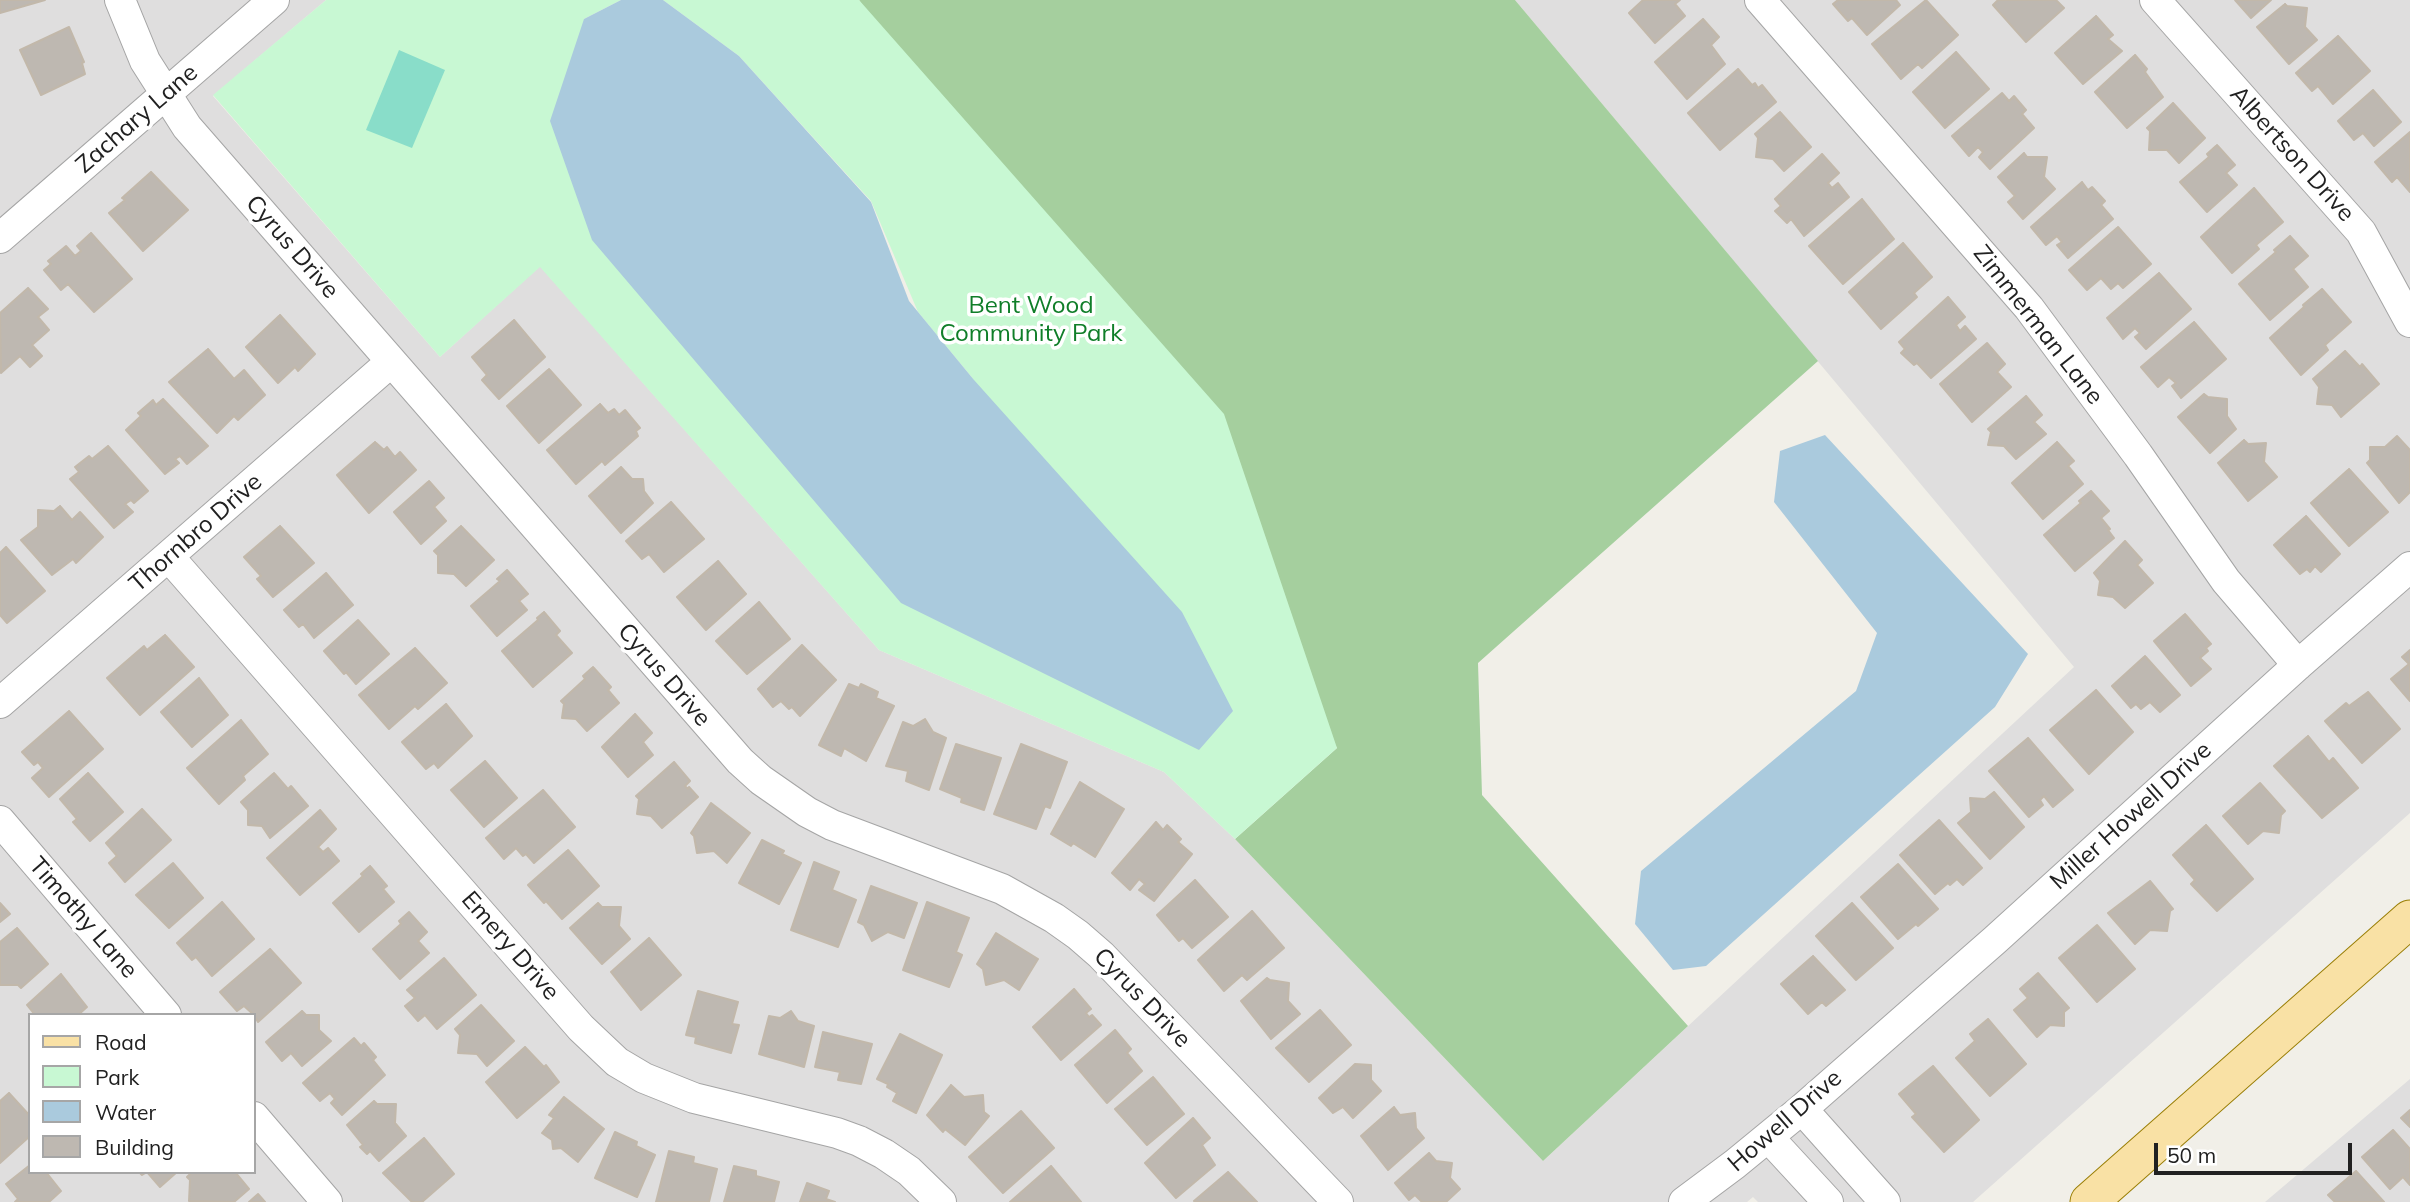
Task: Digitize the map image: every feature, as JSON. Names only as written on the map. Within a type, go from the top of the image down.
[{"type":"main road","points":[[2089,1202],[2410,919]]},
{"type":"street","name":"Cyrus Drive","points":[[120,0],[145,61],[187,127],[721,740],[761,780],[799,807],[832,825],[1002,889],[1062,923],[1101,955],[1338,1202]]},
{"type":"street","name":"Zachary Lane","points":[[0,238],[274,0]]},
{"type":"street","name":"Zimmerman Lane","points":[[1760,0],[2029,308],[2226,581],[2298,665]]},
{"type":"street","name":"Albertson Drive","points":[[2155,0],[2361,232],[2410,322]]},
{"type":"street","name":"Thornbro Drive","points":[[0,703],[391,362]]},
{"type":"street","name":"Emery Drive","points":[[169,558],[581,1027],[617,1062],[644,1078],[694,1098],[837,1133],[859,1141],[909,1171],[941,1202]]},
{"type":"street","name":"Miller Howell Drive","points":[[1851,1064],[1995,940],[2410,567]]},
{"type":"street","name":"Timothy Lane","points":[[0,821],[164,1013]]},
{"type":"street","name":"Howell Drive","points":[[1684,1202],[1769,1138],[1851,1064]]},
{"type":"street","points":[[1802,1109],[1885,1202]]},
{"type":"street","points":[[256,1119],[327,1202]]},
{"type":"street","points":[[1769,1138],[1828,1202]]},
{"type":"shaded area","points":[[0,0],[326,0],[213,96],[440,357],[540,266],[879,650],[1164,772],[1235,839],[1543,1161],[2074,667],[1515,0],[2410,0],[2410,813],[1973,1202],[1758,1202],[1753,1197],[1747,1202],[0,1202]]},
{"type":"shaded area","points":[[2410,1079],[2410,1202],[2265,1202]]},
{"type":"green space","name":"Bent Wood Community Park","points":[[326,0],[621,0],[584,19],[974,380],[918,312],[871,201],[739,56],[663,0],[859,0],[1224,414],[1337,748],[1235,839],[1164,772],[879,650],[540,267],[440,357],[213,95]]},
{"type":"green space","points":[[859,0],[1515,0],[1818,361],[1478,663],[1482,795],[1688,1026],[1543,1161],[1235,839],[1337,748]]},
{"type":"green space","points":[[399,50],[445,70],[412,148],[366,130]]},
{"type":"water","points":[[621,0],[663,0],[739,56],[871,202],[909,301],[974,380],[1182,612],[1233,711],[1199,750],[901,603],[592,240],[550,121],[584,19]]},
{"type":"water","points":[[1825,435],[2028,654],[1995,707],[1706,966],[1673,970],[1635,924],[1641,871],[1856,691],[1877,633],[1774,502],[1780,451]]},
{"type":"building","points":[[0,0],[45,0],[0,13]]},
{"type":"building","points":[[1643,0],[1680,0],[1675,4],[1685,16],[1655,43],[1629,13]]},
{"type":"building","points":[[1838,0],[1896,0],[1900,5],[1867,35],[1852,18],[1848,21],[1833,4]]},
{"type":"building","points":[[1926,0],[1958,35],[1922,68],[1918,64],[1901,79],[1872,44]]},
{"type":"building","points":[[1998,0],[2056,0],[2064,8],[2026,42],[1993,5]]},
{"type":"building","points":[[2235,0],[2271,0],[2251,18]]},
{"type":"building","points":[[2285,4],[2307,8],[2305,27],[2317,40],[2289,64],[2257,27]]},
{"type":"building","points":[[2096,16],[2113,35],[2108,39],[2122,51],[2083,84],[2055,53]]},
{"type":"building","points":[[1703,19],[1719,37],[1711,45],[1725,64],[1687,99],[1655,62]]},
{"type":"building","points":[[69,27],[84,62],[85,74],[41,95],[20,50]]},
{"type":"building","points":[[2338,36],[2370,71],[2333,104],[2318,86],[2312,91],[2296,73]]},
{"type":"building","points":[[1956,52],[1989,89],[1945,128],[1913,92]]},
{"type":"building","points":[[2135,55],[2147,69],[2145,72],[2163,97],[2127,128],[2095,92]]},
{"type":"building","points":[[1738,69],[1752,85],[1755,83],[1758,88],[1762,85],[1776,102],[1720,150],[1688,113]]},
{"type":"building","points":[[2373,90],[2401,122],[2374,146],[2363,133],[2354,140],[2338,121]]},
{"type":"building","points":[[2002,93],[2009,101],[2014,96],[2026,110],[2022,114],[2034,128],[1990,169],[1979,157],[1983,152],[1978,147],[1969,156],[1952,136]]},
{"type":"building","points":[[2173,103],[2205,138],[2179,163],[2167,150],[2149,150],[2150,131],[2147,128]]},
{"type":"building","points":[[1780,112],[1811,147],[1784,171],[1773,159],[1756,157],[1758,138],[1755,134]]},
{"type":"building","points":[[2410,132],[2410,192],[2397,177],[2392,182],[2375,162]]},
{"type":"building","points":[[2217,145],[2235,165],[2226,173],[2237,185],[2207,212],[2180,182],[2209,157],[2207,154]]},
{"type":"building","points":[[2024,153],[2027,157],[2047,157],[2044,177],[2055,189],[2023,219],[2008,202],[2015,196],[1998,177]]},
{"type":"building","points":[[1822,154],[1839,173],[1828,183],[1832,188],[1838,183],[1849,197],[1804,236],[1791,219],[1787,223],[1775,211],[1781,206],[1775,199]]},
{"type":"building","points":[[151,172],[188,210],[143,251],[109,213]]},
{"type":"building","points":[[2082,182],[2088,190],[2092,187],[2105,201],[2101,205],[2113,219],[2068,258],[2057,245],[2062,242],[2057,236],[2046,245],[2031,227]]},
{"type":"building","points":[[2254,188],[2283,222],[2256,245],[2259,249],[2232,273],[2201,237]]},
{"type":"building","points":[[1862,199],[1894,239],[1843,284],[1809,246]]},
{"type":"building","points":[[2118,227],[2151,264],[2123,288],[2118,283],[2111,289],[2101,278],[2087,290],[2069,270]]},
{"type":"building","points":[[91,233],[132,279],[94,312],[68,284],[61,290],[44,270],[51,264],[48,261],[66,246],[75,256],[81,251],[77,246]]},
{"type":"building","points":[[2290,236],[2308,256],[2293,269],[2308,287],[2270,320],[2239,284]]},
{"type":"building","points":[[1903,243],[1932,277],[1914,293],[1917,297],[1881,329],[1849,292]]},
{"type":"building","points":[[2159,273],[2191,309],[2146,349],[2135,337],[2140,333],[2135,328],[2123,339],[2107,318]]},
{"type":"building","points":[[28,288],[48,309],[38,317],[49,330],[32,345],[42,356],[30,367],[20,356],[1,373],[0,313]]},
{"type":"building","points":[[2322,289],[2351,322],[2325,345],[2328,350],[2301,375],[2270,338]]},
{"type":"building","points":[[1948,297],[1965,317],[1956,325],[1960,331],[1965,326],[1976,339],[1931,378],[1917,363],[1914,365],[1901,353],[1905,349],[1899,342]]},
{"type":"building","points":[[280,315],[315,354],[298,371],[295,367],[278,383],[246,347]]},
{"type":"building","points":[[514,320],[545,357],[499,399],[482,380],[487,375],[472,357]]},
{"type":"building","points":[[2194,322],[2226,359],[2181,398],[2172,386],[2176,383],[2169,377],[2158,387],[2141,367]]},
{"type":"building","points":[[1987,343],[2005,364],[1997,372],[2011,387],[1972,422],[1940,384]]},
{"type":"building","points":[[208,349],[234,379],[244,370],[265,395],[238,420],[234,416],[217,433],[169,382]]},
{"type":"building","points":[[2345,351],[2360,367],[2362,364],[2379,384],[2341,417],[2332,405],[2317,404],[2319,387],[2313,379]]},
{"type":"building","points":[[549,369],[581,405],[539,443],[507,406]]},
{"type":"building","points":[[2204,394],[2227,399],[2227,416],[2236,429],[2210,453],[2178,417]]},
{"type":"building","points":[[2026,396],[2042,415],[2034,422],[2046,434],[2016,459],[2004,446],[1988,445],[1991,432],[1988,429]]},
{"type":"building","points":[[163,399],[208,446],[187,464],[180,456],[175,459],[179,463],[165,474],[126,430],[141,416],[138,413],[153,400],[156,405]]},
{"type":"building","points":[[600,404],[608,413],[614,409],[619,415],[625,410],[640,428],[636,431],[638,436],[605,465],[602,461],[576,484],[547,450]]},
{"type":"building","points":[[2397,436],[2410,450],[2410,492],[2399,503],[2367,463],[2370,460],[2370,447],[2385,447]]},
{"type":"building","points":[[2244,440],[2248,444],[2266,443],[2264,462],[2277,477],[2248,501],[2218,463]]},
{"type":"building","points":[[375,442],[384,450],[387,447],[395,457],[400,452],[416,470],[369,513],[337,475]]},
{"type":"building","points":[[2057,442],[2074,461],[2068,466],[2083,484],[2043,519],[2012,483]]},
{"type":"building","points":[[108,446],[148,491],[134,503],[131,500],[125,504],[133,512],[114,528],[70,479],[79,472],[75,467],[89,456],[92,459]]},
{"type":"building","points":[[621,467],[632,479],[643,479],[644,491],[653,503],[621,533],[589,496]]},
{"type":"building","points":[[2349,469],[2388,512],[2349,546],[2311,503]]},
{"type":"building","points":[[429,481],[444,498],[434,507],[446,521],[421,544],[394,512]]},
{"type":"building","points":[[2091,491],[2109,511],[2101,518],[2114,538],[2075,571],[2044,535]]},
{"type":"building","points":[[671,502],[704,539],[664,572],[649,554],[642,559],[626,541]]},
{"type":"building","points":[[60,506],[72,520],[80,512],[103,537],[76,563],[73,559],[52,575],[21,540],[38,527],[38,510],[54,511]]},
{"type":"building","points":[[2306,516],[2340,554],[2321,572],[2315,566],[2310,572],[2307,569],[2300,574],[2274,545]]},
{"type":"building","points":[[280,526],[314,563],[273,597],[257,579],[261,576],[244,557]]},
{"type":"building","points":[[461,526],[494,560],[466,586],[454,574],[438,573],[438,555],[434,551]]},
{"type":"building","points":[[2125,541],[2142,560],[2137,565],[2153,583],[2125,608],[2113,597],[2098,595],[2100,581],[2094,573]]},
{"type":"building","points":[[6,547],[45,591],[7,623],[0,615],[0,553]]},
{"type":"building","points":[[718,561],[746,594],[706,630],[677,597]]},
{"type":"building","points":[[507,570],[528,594],[519,601],[527,610],[497,636],[471,606],[500,581],[497,579]]},
{"type":"building","points":[[326,573],[353,605],[314,638],[303,624],[299,627],[284,610]]},
{"type":"building","points":[[759,602],[790,639],[747,674],[716,641]]},
{"type":"building","points":[[544,612],[560,631],[556,635],[572,653],[533,687],[502,651]]},
{"type":"building","points":[[2185,614],[2211,644],[2200,658],[2211,669],[2191,686],[2154,641]]},
{"type":"building","points":[[358,620],[389,654],[356,684],[324,651]]},
{"type":"building","points":[[165,635],[194,667],[140,715],[107,678],[144,646],[147,650]]},
{"type":"building","points":[[802,645],[836,680],[800,716],[792,707],[789,709],[781,701],[773,707],[758,689]]},
{"type":"building","points":[[415,648],[447,683],[418,709],[415,706],[389,729],[359,695]]},
{"type":"building","points":[[2410,650],[2410,701],[2391,679],[2409,664],[2402,657]]},
{"type":"building","points":[[2145,656],[2180,695],[2160,712],[2150,702],[2141,709],[2136,704],[2131,708],[2112,686]]},
{"type":"building","points":[[593,667],[611,687],[608,690],[619,703],[587,731],[576,719],[562,718],[564,704],[561,701],[585,679],[583,676]]},
{"type":"building","points":[[199,678],[228,715],[192,747],[161,712]]},
{"type":"building","points":[[849,684],[859,688],[861,684],[878,692],[876,698],[894,706],[866,761],[844,748],[841,756],[819,745]]},
{"type":"building","points":[[2096,690],[2133,732],[2089,774],[2050,730]]},
{"type":"building","points":[[2368,692],[2400,729],[2362,763],[2325,721],[2346,703],[2349,706]]},
{"type":"building","points":[[446,704],[472,736],[438,768],[434,763],[426,769],[402,742]]},
{"type":"building","points":[[69,711],[103,749],[49,797],[32,778],[43,768],[38,762],[34,765],[22,752]]},
{"type":"building","points":[[635,714],[652,733],[643,742],[653,755],[628,777],[602,747]]},
{"type":"building","points":[[925,719],[933,732],[946,738],[929,790],[906,781],[908,771],[886,766],[903,722],[913,726]]},
{"type":"building","points":[[241,720],[268,754],[243,776],[245,780],[219,804],[187,768]]},
{"type":"building","points":[[2308,736],[2329,762],[2333,758],[2358,788],[2322,818],[2274,766]]},
{"type":"building","points":[[2028,738],[2073,790],[2053,807],[2044,796],[2040,800],[2043,805],[2029,817],[1989,771]]},
{"type":"building","points":[[956,744],[1001,758],[984,810],[961,802],[962,798],[940,789]]},
{"type":"building","points":[[1021,744],[1067,762],[1050,808],[1045,806],[1036,829],[994,814]]},
{"type":"building","points":[[485,761],[517,798],[484,827],[451,790]]},
{"type":"building","points":[[674,762],[690,781],[685,786],[698,797],[662,828],[651,816],[637,814],[639,799],[636,796]]},
{"type":"building","points":[[88,773],[123,812],[90,841],[73,822],[77,819],[60,799]]},
{"type":"building","points":[[274,773],[288,789],[291,786],[308,806],[270,838],[262,826],[248,825],[248,810],[241,802]]},
{"type":"building","points":[[1080,782],[1124,809],[1095,857],[1073,843],[1071,846],[1051,834]]},
{"type":"building","points":[[2260,783],[2285,811],[2281,815],[2279,833],[2263,831],[2248,844],[2223,816]]},
{"type":"building","points":[[543,790],[575,827],[534,863],[516,848],[504,859],[486,838]]},
{"type":"building","points":[[1994,792],[2024,827],[1990,859],[1958,823],[1971,812],[1970,798],[1985,799]]},
{"type":"building","points":[[711,803],[750,833],[727,863],[714,851],[697,853],[691,833]]},
{"type":"building","points":[[142,809],[171,840],[125,882],[109,863],[117,856],[106,843]]},
{"type":"building","points":[[320,810],[336,829],[318,847],[323,852],[328,848],[339,861],[300,895],[267,858]]},
{"type":"building","points":[[1939,820],[1982,868],[1963,885],[1957,879],[1935,894],[1900,855]]},
{"type":"building","points":[[1156,822],[1163,830],[1167,825],[1181,839],[1178,842],[1192,854],[1154,901],[1139,890],[1145,884],[1139,879],[1130,890],[1112,873]]},
{"type":"building","points":[[2206,825],[2253,879],[2217,911],[2191,884],[2195,880],[2173,855]]},
{"type":"building","points":[[762,840],[801,863],[779,904],[739,883]]},
{"type":"building","points":[[568,850],[599,886],[562,919],[528,885]]},
{"type":"building","points":[[814,862],[839,872],[832,890],[856,900],[838,947],[791,930]]},
{"type":"building","points":[[173,863],[203,898],[169,928],[136,895]]},
{"type":"building","points":[[1898,864],[1938,909],[1898,939],[1861,897]]},
{"type":"building","points":[[370,866],[387,886],[383,889],[394,902],[359,932],[333,903],[363,876],[361,874]]},
{"type":"building","points":[[1195,880],[1228,917],[1192,948],[1183,938],[1179,941],[1157,915]]},
{"type":"building","points":[[2150,881],[2173,909],[2170,911],[2167,931],[2150,930],[2135,944],[2108,913]]},
{"type":"building","points":[[871,886],[917,903],[904,938],[888,932],[872,941],[864,925],[858,922]]},
{"type":"building","points":[[222,902],[254,939],[212,976],[196,957],[192,960],[177,943]]},
{"type":"building","points":[[927,902],[969,918],[956,952],[962,955],[949,987],[903,970]]},
{"type":"building","points":[[0,903],[10,914],[0,922]]},
{"type":"building","points":[[598,903],[602,907],[621,907],[619,926],[630,939],[602,964],[570,928]]},
{"type":"building","points":[[1852,903],[1893,948],[1856,980],[1816,936]]},
{"type":"building","points":[[1252,911],[1284,948],[1247,980],[1242,975],[1224,991],[1198,960]]},
{"type":"building","points":[[409,912],[427,932],[418,941],[429,953],[400,979],[373,949],[401,924],[399,921]]},
{"type":"building","points":[[2097,925],[2135,969],[2097,1002],[2059,958]]},
{"type":"building","points":[[17,928],[48,964],[21,988],[18,985],[0,985],[0,942]]},
{"type":"building","points":[[996,933],[1038,959],[1019,990],[1004,980],[986,985],[983,969],[977,964]]},
{"type":"building","points":[[649,938],[681,975],[641,1010],[611,972]]},
{"type":"building","points":[[270,949],[301,983],[258,1022],[256,1013],[252,1013],[244,1006],[237,1011],[220,992]]},
{"type":"building","points":[[1813,956],[1845,990],[1826,1006],[1822,1002],[1808,1014],[1781,984]]},
{"type":"building","points":[[444,958],[476,995],[437,1029],[425,1015],[418,1021],[405,1006],[415,998],[407,990]]},
{"type":"building","points":[[2038,973],[2069,1008],[2064,1012],[2064,1026],[2050,1025],[2037,1037],[2014,1010],[2028,998],[2020,989]]},
{"type":"building","points":[[61,974],[87,1007],[80,1013],[33,1013],[27,1005]]},
{"type":"building","points":[[1267,978],[1289,983],[1288,1001],[1300,1014],[1271,1039],[1241,1001]]},
{"type":"building","points":[[1074,989],[1091,1009],[1086,1013],[1089,1017],[1092,1015],[1101,1025],[1061,1060],[1033,1027]]},
{"type":"building","points":[[698,991],[738,1002],[732,1024],[739,1025],[731,1053],[695,1043],[696,1037],[686,1035]]},
{"type":"building","points":[[481,1005],[514,1041],[487,1066],[477,1054],[458,1053],[460,1035],[455,1029]]},
{"type":"building","points":[[1320,1010],[1351,1045],[1309,1082],[1276,1048]]},
{"type":"building","points":[[302,1011],[306,1015],[319,1015],[319,1030],[331,1041],[302,1066],[291,1053],[282,1061],[266,1042]]},
{"type":"building","points":[[791,1011],[798,1021],[814,1026],[804,1067],[759,1054],[769,1016],[780,1018]]},
{"type":"building","points":[[1988,1019],[2026,1064],[1990,1096],[1956,1058],[1975,1041],[1970,1034]]},
{"type":"building","points":[[1115,1030],[1131,1049],[1127,1053],[1142,1071],[1107,1103],[1075,1065]]},
{"type":"building","points":[[823,1032],[872,1044],[861,1084],[838,1080],[840,1072],[815,1067]]},
{"type":"building","points":[[900,1034],[942,1055],[916,1113],[893,1101],[897,1093],[887,1087],[888,1084],[877,1079]]},
{"type":"building","points":[[354,1038],[361,1046],[364,1043],[376,1057],[373,1060],[385,1075],[342,1115],[331,1103],[335,1099],[330,1093],[320,1101],[303,1083]]},
{"type":"building","points":[[525,1047],[544,1067],[546,1065],[559,1082],[517,1118],[486,1082]]},
{"type":"building","points":[[1355,1064],[1371,1065],[1371,1080],[1381,1091],[1353,1118],[1343,1107],[1333,1113],[1319,1098]]},
{"type":"building","points":[[1933,1066],[1979,1120],[1944,1152],[1912,1117],[1916,1114],[1899,1094]]},
{"type":"building","points":[[1153,1077],[1184,1114],[1147,1145],[1115,1109]]},
{"type":"building","points":[[951,1085],[964,1097],[983,1095],[984,1112],[989,1116],[965,1145],[945,1129],[943,1132],[927,1115]]},
{"type":"building","points":[[9,1093],[28,1114],[28,1138],[0,1163],[0,1101]]},
{"type":"building","points":[[564,1097],[604,1129],[578,1162],[561,1148],[553,1149],[552,1140],[542,1133],[554,1118],[549,1115]]},
{"type":"building","points":[[374,1101],[377,1104],[396,1104],[395,1123],[406,1136],[379,1161],[370,1151],[367,1154],[360,1147],[363,1145],[347,1125]]},
{"type":"building","points":[[1394,1107],[1400,1115],[1415,1113],[1416,1128],[1424,1138],[1388,1170],[1361,1136]]},
{"type":"building","points":[[2410,1110],[2410,1127],[2401,1118]]},
{"type":"building","points":[[1021,1111],[1054,1148],[1003,1193],[969,1157]]},
{"type":"building","points":[[1193,1118],[1210,1138],[1202,1145],[1215,1165],[1176,1198],[1145,1163]]},
{"type":"building","points":[[2393,1130],[2410,1149],[2410,1185],[2403,1177],[2390,1189],[2362,1157]]},
{"type":"building","points":[[615,1132],[637,1142],[636,1146],[655,1155],[637,1197],[595,1178]]},
{"type":"building","points":[[424,1138],[454,1174],[422,1202],[412,1202],[383,1173]]},
{"type":"building","points":[[669,1151],[694,1157],[693,1163],[717,1169],[709,1202],[656,1202]]},
{"type":"building","points":[[1429,1153],[1436,1161],[1452,1163],[1450,1178],[1460,1189],[1446,1202],[1422,1202],[1415,1195],[1409,1200],[1395,1183]]},
{"type":"building","points":[[734,1166],[756,1171],[756,1176],[779,1182],[774,1202],[724,1202]]},
{"type":"building","points":[[1051,1166],[1081,1202],[1010,1202]]},
{"type":"building","points":[[28,1167],[28,1174],[48,1174],[61,1191],[49,1202],[15,1202],[18,1199],[6,1184]]},
{"type":"building","points":[[2356,1171],[2384,1202],[2335,1202],[2328,1195]]},
{"type":"building","points":[[1228,1172],[1257,1202],[1194,1201]]},
{"type":"building","points":[[149,1174],[175,1174],[160,1187]]},
{"type":"building","points":[[190,1174],[237,1174],[249,1189],[234,1202],[189,1201],[190,1180],[187,1177]]},
{"type":"building","points":[[807,1183],[829,1191],[826,1199],[835,1202],[800,1202]]},
{"type":"building","points":[[258,1194],[265,1202],[249,1202]]}]
